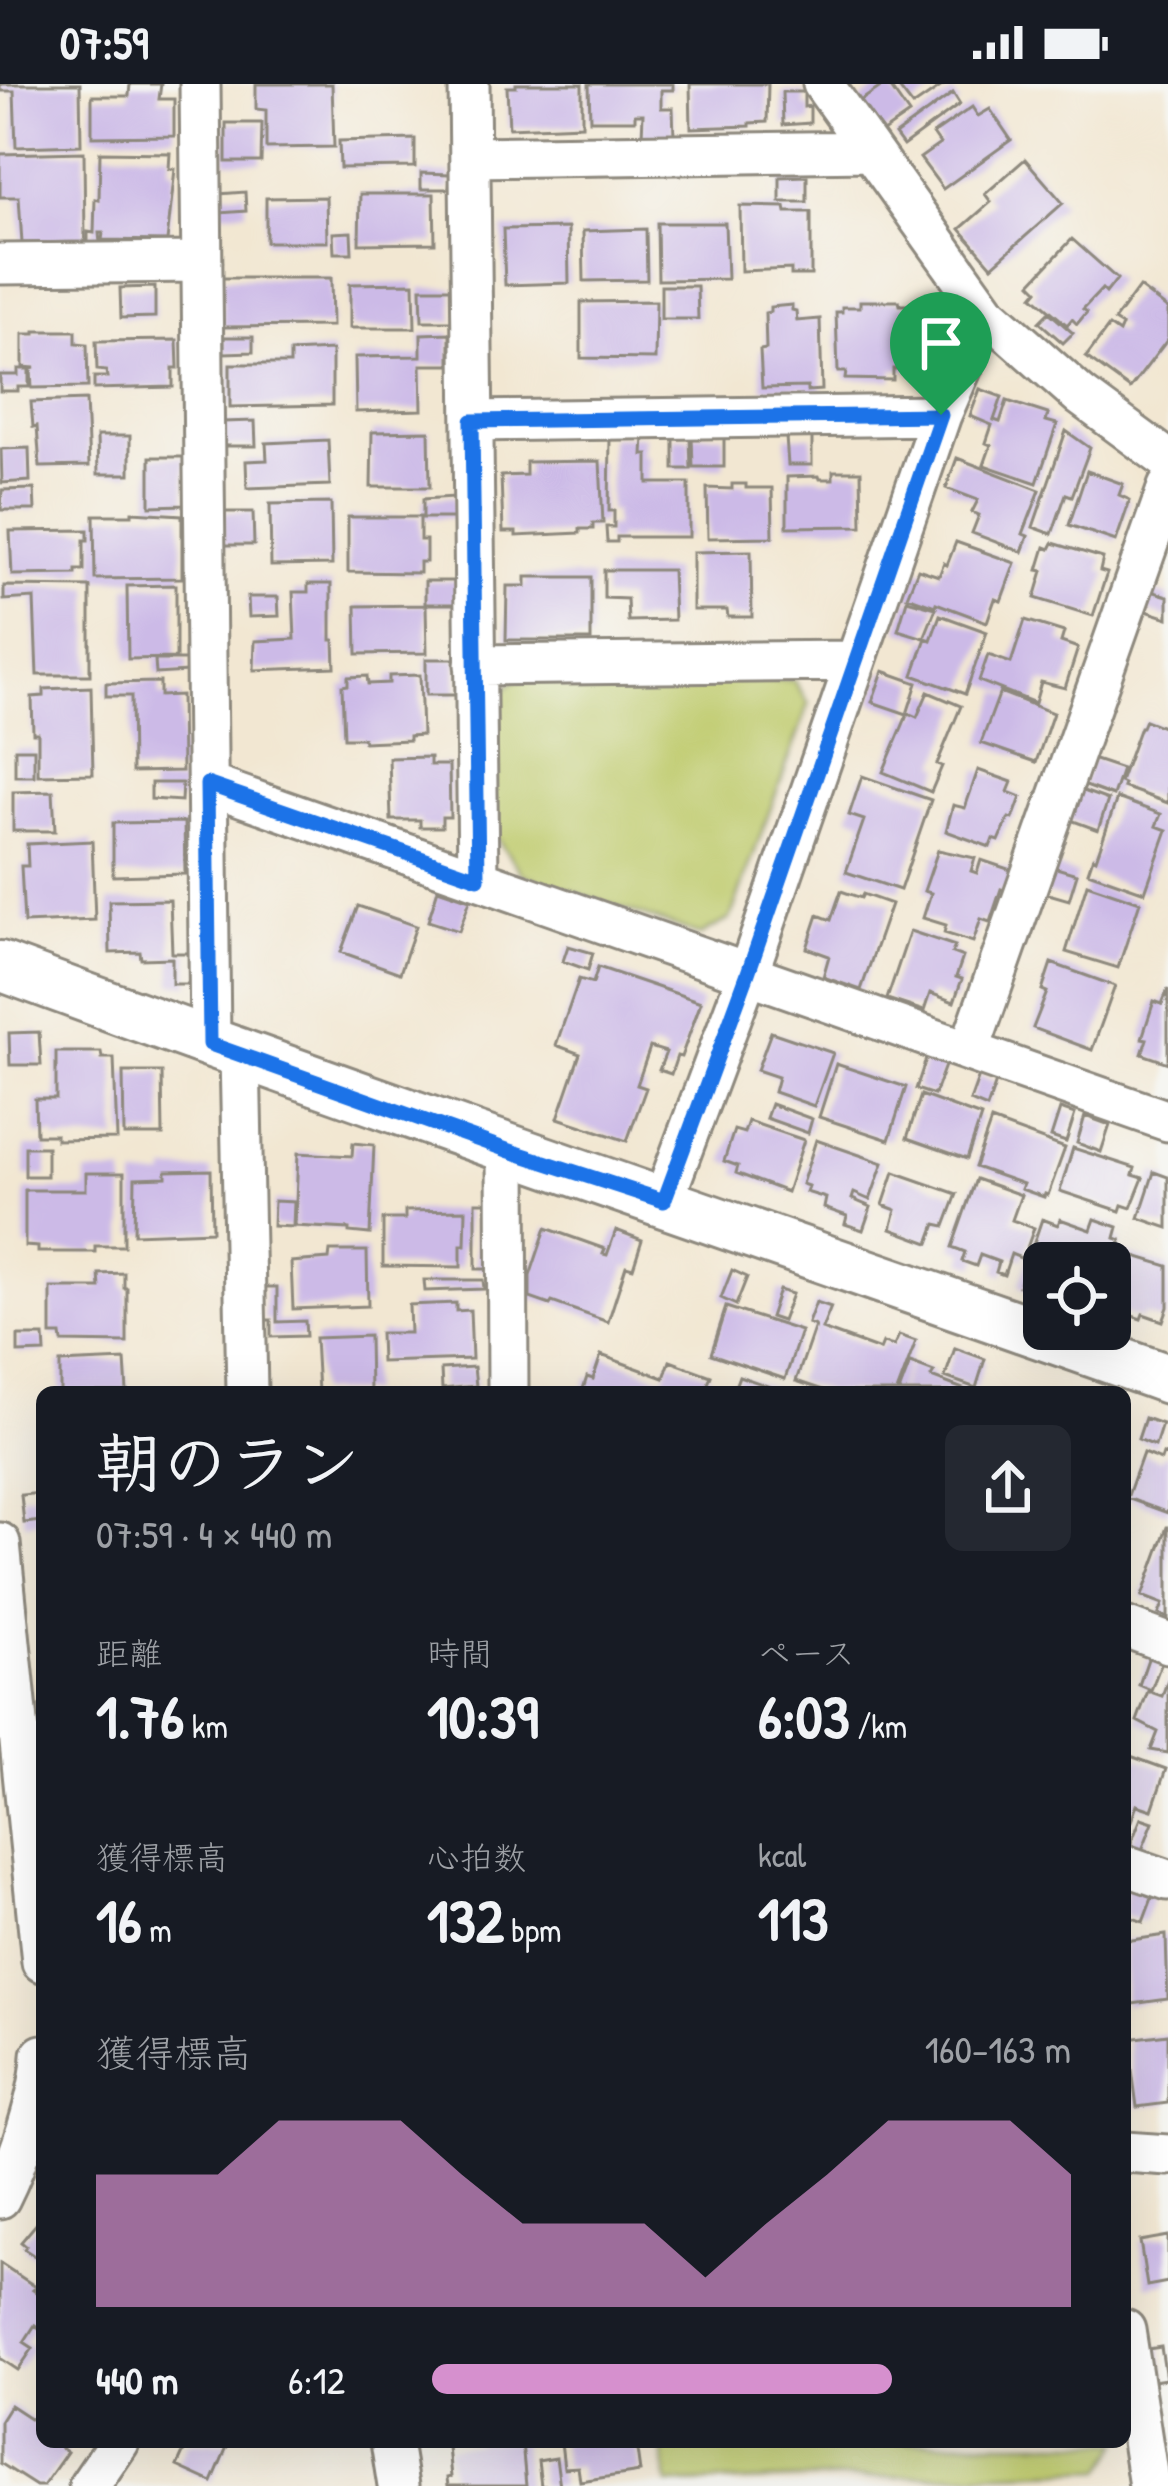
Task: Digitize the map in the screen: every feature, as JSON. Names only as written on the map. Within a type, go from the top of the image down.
[{"type":"street","points":[[200,84],[207,784],[247,1386]]},
{"type":"street","points":[[469,84],[478,878]]},
{"type":"street","points":[[824,84],[986,312],[1081,396],[1168,460]]},
{"type":"street","points":[[470,157],[870,151]]},
{"type":"street","points":[[0,264],[202,262]]},
{"type":"street","points":[[664,1201],[941,415],[986,312]]},
{"type":"street","points":[[472,421],[941,415]]},
{"type":"street","points":[[970,1051],[1168,488]]},
{"type":"street","points":[[475,665],[856,661]]},
{"type":"street","points":[[207,784],[1168,1121]]},
{"type":"street","points":[[0,966],[507,1150],[1168,1379]]},
{"type":"street","points":[[507,1150],[508,1386]]},
{"type":"street","points":[[0,1543],[36,1902]]},
{"type":"street","points":[[1131,1629],[1168,1642]]},
{"type":"street","points":[[1131,1867],[1168,1880]]},
{"type":"street","points":[[0,2198],[36,2090]]},
{"type":"street","points":[[1131,2152],[1168,2155]]},
{"type":"street","points":[[1131,2369],[1149,2486]]},
{"type":"street","points":[[89,2486],[115,2448]]},
{"type":"street","points":[[392,2448],[398,2486]]},
{"type":"green space","points":[[516,679],[794,680],[809,704],[730,919],[700,935],[522,874],[491,830],[488,703]]},
{"type":"green space","points":[[662,2448],[1117,2448],[1103,2470],[668,2484]]},
{"type":"building","points":[[0,84],[80,84],[81,145],[16,147],[14,91],[0,91]]},
{"type":"building","points":[[130,84],[161,84],[159,99],[174,99],[174,136],[92,137],[92,96],[129,96]]},
{"type":"building","points":[[256,84],[332,84],[334,147],[266,148],[266,110],[256,109]]},
{"type":"building","points":[[582,84],[582,125],[509,128],[507,87]]},
{"type":"building","points":[[589,84],[673,84],[673,90],[661,90],[661,108],[673,108],[674,136],[642,137],[643,114],[635,114],[635,120],[590,120]]},
{"type":"building","points":[[690,84],[768,84],[767,122],[691,128]]},
{"type":"building","points":[[885,84],[909,114],[883,132],[860,101]]},
{"type":"building","points":[[896,84],[945,84],[913,106]]},
{"type":"building","points":[[782,92],[804,92],[810,123],[783,125]]},
{"type":"building","points":[[953,93],[960,104],[903,146],[895,135]]},
{"type":"building","points":[[972,107],[978,116],[990,109],[1011,140],[943,189],[920,158],[940,144],[933,134]]},
{"type":"building","points":[[226,123],[262,123],[261,162],[226,162]]},
{"type":"building","points":[[415,139],[415,167],[340,168],[339,141]]},
{"type":"building","points":[[84,152],[85,242],[22,243],[19,197],[0,197],[0,154]]},
{"type":"building","points":[[100,152],[170,153],[169,169],[175,169],[167,241],[102,240],[103,233],[99,233],[100,243],[88,243],[88,232],[94,233],[95,199],[99,200]]},
{"type":"building","points":[[1025,159],[1063,203],[992,266],[960,229],[991,202],[985,194]]},
{"type":"building","points":[[421,173],[450,174],[449,189],[421,189]]},
{"type":"building","points":[[807,176],[807,202],[780,202],[780,177]]},
{"type":"building","points":[[245,192],[246,211],[220,213],[219,194]]},
{"type":"building","points":[[360,194],[434,194],[435,243],[359,244]]},
{"type":"building","points":[[326,197],[327,242],[266,242],[266,198]]},
{"type":"building","points":[[740,206],[811,212],[811,275],[791,275],[791,269],[741,271]]},
{"type":"building","points":[[657,223],[725,223],[727,279],[658,280]]},
{"type":"building","points":[[568,228],[569,283],[505,285],[503,229]]},
{"type":"building","points":[[646,229],[647,280],[584,281],[583,231]]},
{"type":"building","points":[[351,232],[352,253],[334,253],[333,233]]},
{"type":"building","points":[[1072,239],[1117,279],[1083,309],[1087,312],[1077,324],[1072,319],[1067,325],[1033,296],[1038,290],[1031,283]]},
{"type":"building","points":[[222,278],[331,278],[332,326],[223,327]]},
{"type":"building","points":[[414,283],[415,328],[350,328],[350,284]]},
{"type":"building","points":[[661,286],[697,286],[698,319],[661,319]]},
{"type":"building","points":[[155,287],[155,317],[121,318],[120,288]]},
{"type":"building","points":[[1139,287],[1168,309],[1168,339],[1130,389],[1086,357],[1109,326],[1119,333],[1122,326],[1114,321]]},
{"type":"building","points":[[421,288],[453,288],[453,321],[422,321]]},
{"type":"building","points":[[656,301],[655,359],[581,358],[581,302]]},
{"type":"building","points":[[860,301],[924,305],[925,346],[915,346],[915,369],[893,369],[893,380],[845,379],[846,372],[838,372],[836,312],[842,312],[842,307],[860,307]]},
{"type":"building","points":[[792,305],[797,321],[820,319],[822,390],[762,388],[765,313],[770,307]]},
{"type":"building","points":[[1049,312],[1073,333],[1063,343],[1039,322]]},
{"type":"building","points":[[76,331],[76,343],[87,344],[88,387],[32,388],[31,369],[35,368],[23,367],[23,334]]},
{"type":"building","points":[[450,333],[450,365],[421,365],[422,410],[356,412],[355,357],[421,356],[421,334]]},
{"type":"building","points":[[224,337],[253,337],[253,352],[224,353]]},
{"type":"building","points":[[177,340],[173,387],[94,389],[94,377],[107,377],[106,371],[97,370],[96,341]]},
{"type":"building","points":[[332,350],[332,405],[230,407],[230,364],[290,364],[290,352]]},
{"type":"building","points":[[18,369],[29,369],[29,387],[0,391],[0,375],[18,375]]},
{"type":"building","points":[[980,389],[1002,397],[994,420],[1000,422],[1007,401],[1048,414],[1046,421],[1057,424],[1037,483],[984,465],[992,425],[970,416]]},
{"type":"building","points":[[86,400],[89,466],[40,467],[31,402]]},
{"type":"building","points":[[255,421],[256,446],[223,446],[222,422]]},
{"type":"building","points":[[429,431],[430,487],[371,487],[372,432]]},
{"type":"building","points":[[1066,431],[1090,448],[1052,534],[1033,527]]},
{"type":"building","points":[[692,435],[724,435],[724,467],[693,467]]},
{"type":"building","points":[[97,436],[130,436],[130,474],[98,474]]},
{"type":"building","points":[[644,436],[648,483],[689,483],[689,537],[617,537],[617,542],[607,542],[606,527],[614,527],[614,511],[609,511],[610,437]]},
{"type":"building","points":[[812,436],[812,465],[788,465],[786,437]]},
{"type":"building","points":[[674,437],[690,438],[691,469],[674,469]]},
{"type":"building","points":[[328,440],[330,485],[247,488],[246,461],[267,460],[266,443]]},
{"type":"building","points":[[29,448],[30,481],[2,483],[1,449]]},
{"type":"building","points":[[150,457],[184,457],[185,505],[150,506]]},
{"type":"building","points":[[957,458],[1040,490],[1023,534],[1028,536],[1022,552],[972,533],[979,515],[972,512],[978,500],[946,488]]},
{"type":"building","points":[[600,461],[603,523],[593,523],[593,529],[580,529],[580,533],[516,536],[516,532],[503,532],[501,476],[526,475],[526,462]]},
{"type":"building","points":[[833,471],[861,471],[862,526],[787,527],[787,477],[833,479]]},
{"type":"building","points":[[1087,471],[1123,484],[1119,495],[1130,500],[1116,541],[1069,525]]},
{"type":"building","points":[[732,484],[772,488],[773,537],[708,538],[707,488],[732,489]]},
{"type":"building","points":[[34,489],[35,510],[1,510],[2,490]]},
{"type":"building","points":[[454,497],[455,518],[423,518],[423,499]]},
{"type":"building","points":[[331,503],[332,565],[271,566],[270,504]]},
{"type":"building","points":[[224,512],[253,512],[254,545],[224,545]]},
{"type":"building","points":[[94,515],[182,515],[182,578],[95,579]]},
{"type":"building","points":[[348,517],[420,517],[426,562],[420,562],[420,573],[348,572]]},
{"type":"building","points":[[88,530],[84,570],[12,575],[10,531]]},
{"type":"building","points":[[956,542],[1015,563],[1001,601],[995,599],[987,622],[907,596],[918,569],[939,576]]},
{"type":"building","points":[[1053,543],[1103,558],[1100,571],[1107,573],[1093,616],[1035,598],[1045,547],[1050,549]]},
{"type":"building","points":[[751,551],[752,617],[728,617],[727,610],[693,610],[693,552]]},
{"type":"building","points":[[604,570],[672,570],[674,620],[628,621],[627,599],[604,598]]},
{"type":"building","points":[[526,577],[591,577],[591,640],[506,640],[507,586],[526,586]]},
{"type":"building","points":[[425,581],[456,581],[456,604],[425,604]]},
{"type":"building","points":[[308,584],[331,584],[335,667],[254,670],[255,641],[295,639],[293,592],[308,592]]},
{"type":"building","points":[[176,585],[176,658],[128,659],[127,586]]},
{"type":"building","points":[[4,586],[90,587],[90,675],[37,675],[34,598],[4,600]]},
{"type":"building","points":[[1151,591],[1168,596],[1168,618],[1146,611]]},
{"type":"building","points":[[248,597],[278,597],[279,616],[249,617]]},
{"type":"building","points":[[907,600],[936,608],[924,638],[898,630]]},
{"type":"building","points":[[426,605],[427,653],[357,654],[356,606]]},
{"type":"building","points":[[940,615],[987,632],[965,694],[913,675]]},
{"type":"building","points":[[1025,620],[1064,632],[1061,642],[1078,648],[1065,688],[1041,682],[1035,703],[979,681],[988,655],[1011,663]]},
{"type":"building","points":[[426,659],[456,659],[456,695],[426,695]]},
{"type":"building","points":[[155,660],[187,660],[187,672],[156,674]]},
{"type":"building","points":[[883,671],[917,683],[907,714],[872,702]]},
{"type":"building","points":[[420,675],[422,735],[364,742],[363,738],[344,738],[342,686],[348,685],[348,677],[367,676],[368,684],[389,683],[389,676]]},
{"type":"building","points":[[160,682],[160,696],[181,695],[182,771],[132,772],[131,696],[106,696],[106,683]]},
{"type":"building","points":[[91,687],[93,774],[38,775],[32,697],[44,696],[44,689]]},
{"type":"building","points":[[928,692],[961,706],[931,792],[883,772],[908,713],[917,717]]},
{"type":"building","points":[[1000,692],[1053,713],[1036,762],[981,743]]},
{"type":"building","points":[[1145,720],[1168,729],[1168,803],[1120,782]]},
{"type":"building","points":[[15,749],[34,749],[34,776],[15,776]]},
{"type":"building","points":[[430,757],[430,765],[449,765],[450,817],[442,817],[442,827],[420,827],[420,820],[391,820],[389,758]]},
{"type":"building","points":[[1092,759],[1122,769],[1113,796],[1083,785]]},
{"type":"building","points":[[978,770],[1012,782],[1008,792],[1021,797],[1013,819],[1009,818],[999,841],[993,839],[990,847],[946,831],[953,805],[965,808]]},
{"type":"building","points":[[862,776],[931,800],[900,890],[846,872],[864,820],[849,815]]},
{"type":"building","points":[[151,783],[182,783],[181,801],[151,799]]},
{"type":"building","points":[[1078,789],[1108,800],[1098,830],[1068,819]]},
{"type":"building","points":[[53,791],[55,831],[13,831],[13,792]]},
{"type":"building","points":[[1117,798],[1161,814],[1156,826],[1167,830],[1145,892],[1088,872]]},
{"type":"building","points":[[184,822],[185,874],[113,876],[113,823]]},
{"type":"building","points":[[92,841],[95,920],[24,923],[21,866],[28,866],[27,844]]},
{"type":"building","points":[[938,850],[975,858],[971,871],[977,873],[981,860],[1014,871],[1007,891],[1001,889],[990,922],[981,919],[973,942],[944,933],[946,925],[923,918],[931,893],[924,891]]},
{"type":"building","points":[[1053,867],[1077,874],[1069,900],[1045,893]]},
{"type":"building","points":[[1087,884],[1140,902],[1118,968],[1066,952]]},
{"type":"building","points":[[438,889],[470,900],[459,931],[428,921]]},
{"type":"building","points":[[841,891],[891,904],[861,990],[823,977],[829,956],[807,948],[818,915],[831,920]]},
{"type":"building","points":[[170,900],[172,953],[189,953],[189,984],[172,984],[172,958],[110,953],[109,901]]},
{"type":"building","points":[[358,906],[416,926],[400,973],[341,952]]},
{"type":"building","points":[[910,931],[955,946],[952,953],[963,957],[954,1002],[930,993],[924,1011],[887,999]]},
{"type":"building","points":[[568,946],[593,953],[588,970],[563,961]]},
{"type":"building","points":[[1051,963],[1115,986],[1092,1050],[1033,1028],[1047,992],[1042,990]]},
{"type":"building","points":[[598,967],[701,1002],[671,1074],[659,1070],[666,1052],[650,1047],[637,1085],[646,1088],[627,1141],[558,1118],[580,1054],[556,1045],[579,979],[593,983]]},
{"type":"building","points":[[1168,989],[1168,1063],[1142,1054],[1147,1039],[1142,1038],[1154,1001],[1162,1004]]},
{"type":"building","points":[[39,1032],[41,1065],[10,1065],[9,1033]]},
{"type":"building","points":[[771,1032],[833,1053],[814,1106],[774,1092],[778,1077],[757,1070]]},
{"type":"building","points":[[56,1052],[101,1052],[102,1058],[114,1058],[117,1139],[56,1140],[56,1135],[36,1135],[35,1099],[56,1099]]},
{"type":"building","points":[[927,1056],[946,1063],[934,1095],[916,1089]]},
{"type":"building","points":[[836,1064],[906,1087],[889,1140],[819,1117]]},
{"type":"building","points":[[123,1072],[162,1072],[163,1135],[124,1135]]},
{"type":"building","points":[[979,1076],[996,1082],[987,1108],[970,1101]]},
{"type":"building","points":[[921,1095],[981,1117],[967,1159],[907,1138]]},
{"type":"building","points":[[771,1104],[812,1119],[808,1133],[766,1118]]},
{"type":"building","points":[[1060,1109],[1075,1114],[1066,1142],[1051,1137]]},
{"type":"building","points":[[1085,1116],[1110,1125],[1101,1152],[1077,1143]]},
{"type":"building","points":[[748,1121],[804,1140],[787,1192],[736,1173],[738,1166],[724,1161],[734,1130],[744,1133]]},
{"type":"building","points":[[991,1121],[1065,1148],[1048,1195],[1021,1189],[1023,1184],[975,1167]]},
{"type":"building","points":[[816,1140],[883,1163],[870,1200],[854,1193],[852,1199],[871,1207],[863,1230],[845,1224],[847,1216],[824,1208],[826,1198],[806,1192],[808,1186],[802,1184]]},
{"type":"building","points":[[353,1143],[374,1145],[370,1234],[295,1226],[298,1153],[352,1156]]},
{"type":"building","points":[[25,1147],[47,1147],[47,1176],[25,1176]]},
{"type":"building","points":[[1073,1148],[1135,1168],[1133,1175],[1143,1178],[1131,1208],[1122,1205],[1120,1211],[1060,1191]]},
{"type":"building","points":[[211,1170],[212,1231],[134,1234],[135,1178],[166,1177],[166,1171]]},
{"type":"building","points":[[894,1172],[957,1194],[945,1226],[936,1224],[929,1243],[891,1229],[896,1210],[883,1205]]},
{"type":"building","points":[[1154,1172],[1168,1177],[1168,1228],[1139,1218]]},
{"type":"building","points":[[86,1173],[124,1173],[124,1246],[95,1246],[95,1252],[38,1252],[38,1247],[25,1246],[25,1190],[86,1190]]},
{"type":"building","points":[[976,1179],[1021,1195],[1012,1220],[1034,1228],[1029,1242],[1023,1242],[1023,1259],[1011,1254],[1004,1275],[996,1272],[999,1262],[980,1255],[976,1266],[962,1261],[965,1252],[952,1247]]},
{"type":"building","points":[[274,1201],[294,1202],[293,1227],[273,1226]]},
{"type":"building","points":[[476,1202],[487,1202],[487,1269],[476,1269]]},
{"type":"building","points":[[466,1210],[461,1267],[383,1266],[383,1219],[405,1219],[405,1211]]},
{"type":"building","points":[[1042,1219],[1058,1225],[1060,1219],[1091,1230],[1095,1219],[1118,1227],[1115,1238],[1121,1240],[1120,1242],[1034,1242]]},
{"type":"building","points":[[546,1228],[605,1249],[607,1255],[616,1230],[642,1240],[633,1268],[626,1266],[608,1322],[530,1298],[530,1276]]},
{"type":"building","points":[[330,1251],[367,1251],[368,1306],[293,1309],[291,1262],[329,1259]]},
{"type":"building","points":[[1131,1255],[1168,1266],[1168,1307],[1163,1321],[1143,1314],[1141,1319],[1131,1315]]},
{"type":"building","points":[[732,1270],[747,1277],[736,1305],[721,1298]]},
{"type":"building","points":[[124,1273],[127,1343],[62,1342],[61,1335],[51,1335],[51,1288],[100,1288],[99,1274]]},
{"type":"building","points":[[424,1280],[483,1280],[484,1289],[425,1291]]},
{"type":"building","points":[[265,1287],[277,1287],[277,1322],[305,1321],[306,1336],[271,1337],[271,1320],[264,1320]]},
{"type":"building","points":[[779,1290],[792,1294],[782,1321],[770,1317]]},
{"type":"building","points":[[816,1302],[831,1307],[822,1329],[880,1350],[883,1343],[894,1346],[899,1335],[916,1341],[899,1386],[811,1386],[796,1381],[815,1326],[808,1323]]},
{"type":"building","points":[[456,1303],[456,1311],[470,1310],[472,1359],[381,1362],[380,1333],[410,1333],[409,1305]]},
{"type":"building","points":[[726,1307],[801,1331],[785,1379],[711,1354]]},
{"type":"building","points":[[18,1336],[44,1336],[45,1352],[18,1353]]},
{"type":"building","points":[[369,1336],[370,1386],[318,1386],[315,1338]]},
{"type":"building","points":[[955,1348],[985,1359],[977,1386],[945,1377]]},
{"type":"building","points":[[601,1355],[664,1378],[670,1361],[711,1376],[707,1386],[584,1386],[587,1377],[593,1379]]},
{"type":"building","points":[[125,1360],[127,1386],[60,1386],[60,1363]]},
{"type":"building","points":[[910,1363],[955,1386],[901,1386]]},
{"type":"building","points":[[474,1367],[476,1386],[442,1386],[441,1369]]},
{"type":"building","points":[[739,1376],[768,1386],[735,1386]]},
{"type":"building","points":[[1145,1418],[1162,1424],[1155,1446],[1138,1439]]},
{"type":"building","points":[[1143,1453],[1161,1460],[1163,1454],[1168,1456],[1168,1513],[1131,1499]]},
{"type":"building","points":[[36,1494],[36,1522],[24,1523],[21,1495]]},
{"type":"building","points":[[1167,1527],[1168,1618],[1159,1614],[1163,1604],[1142,1596]]},
{"type":"building","points":[[1149,1656],[1162,1661],[1151,1690],[1139,1685]]},
{"type":"building","points":[[1168,1679],[1168,1753],[1151,1750],[1158,1732],[1137,1721],[1148,1691],[1162,1696]]},
{"type":"building","points":[[1131,1756],[1166,1769],[1152,1810],[1137,1805],[1131,1821]]},
{"type":"building","points":[[1141,1818],[1153,1822],[1142,1850],[1131,1843]]},
{"type":"building","points":[[1131,1885],[1154,1893],[1143,1922],[1131,1917]]},
{"type":"building","points":[[1166,1935],[1168,1999],[1131,2004],[1131,1940]]},
{"type":"building","points":[[1168,2034],[1168,2103],[1137,2107],[1131,2039]]},
{"type":"building","points":[[36,2224],[36,2257],[21,2242]]},
{"type":"building","points":[[1168,2236],[1168,2282],[1147,2286],[1140,2241]]},
{"type":"building","points":[[0,2263],[36,2287],[36,2326],[24,2342],[33,2348],[18,2370],[0,2358]]},
{"type":"building","points":[[1161,2347],[1166,2379],[1153,2381],[1148,2349]]},
{"type":"building","points":[[10,2405],[36,2422],[36,2448],[67,2452],[43,2486],[0,2463],[0,2421]]},
{"type":"building","points":[[185,2448],[226,2448],[212,2482],[177,2466]]},
{"type":"building","points":[[448,2448],[523,2448],[526,2486],[448,2486]]},
{"type":"building","points":[[562,2448],[641,2448],[637,2450],[640,2472],[580,2481],[578,2467],[564,2468]]},
{"type":"building","points":[[556,2458],[560,2486],[541,2486],[538,2461]]},
{"type":"route","points":[[941,415],[664,1201],[210,1044],[207,784],[478,878],[472,421],[941,415]]}]
